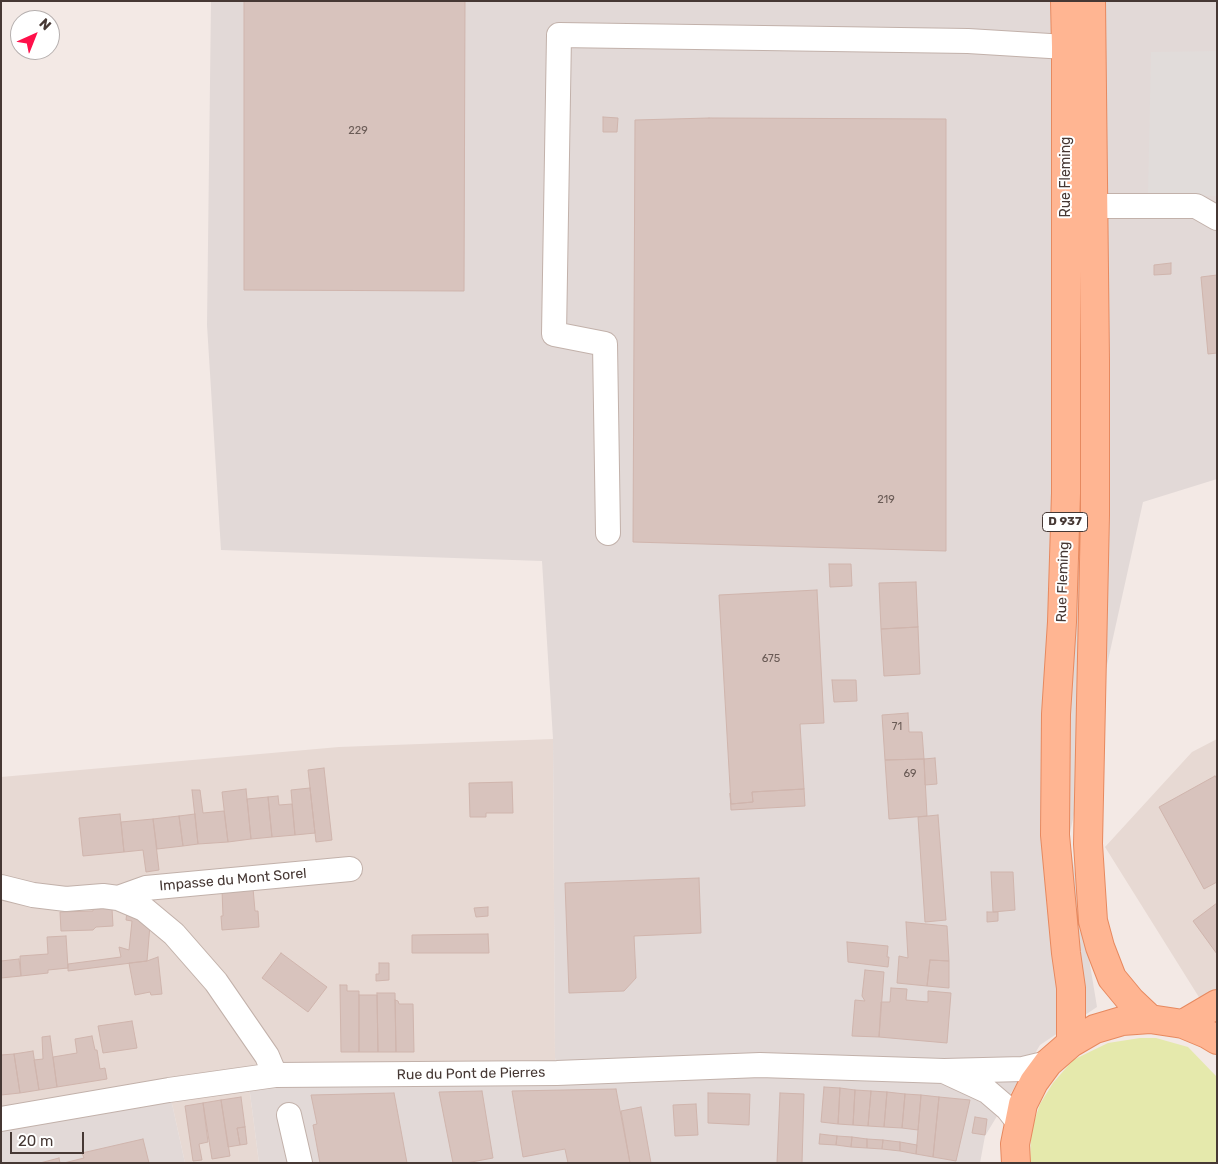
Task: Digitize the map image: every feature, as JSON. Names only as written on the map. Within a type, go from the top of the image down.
[{"type":"main road","name":"Rue Fleming","points":[[1065,1],[1066,493],[1062,622],[1056,714],[1055,835],[1071,988],[1071,1043]]},
{"type":"main road","name":"Rue Fleming","points":[[1091,1],[1095,515],[1088,844],[1093,921],[1100,947],[1112,978],[1131,1001],[1150,1019]]},
{"type":"main road","points":[[1183,1024],[1217,1004]]},
{"type":"main road","points":[[1016,1163],[1015,1144],[1023,1104],[1034,1082],[1048,1062],[1071,1043],[1095,1029],[1122,1021],[1150,1019],[1183,1024],[1217,1040]]},
{"type":"street","points":[[608,533],[605,344],[554,334],[559,35],[968,41],[1066,47]]},
{"type":"street","points":[[1094,206],[1196,206],[1217,218]]},
{"type":"street","name":"Impasse du Mont Sorel","points":[[118,898],[146,888],[350,868]]},
{"type":"street","points":[[1,888],[33,895],[66,899],[103,896],[118,898],[144,909],[174,934],[216,982],[267,1056],[275,1075]]},
{"type":"street","name":"Rue du Pont de Pierres","points":[[1,1120],[169,1090],[275,1075],[557,1073],[760,1065],[944,1071],[1023,1069],[1048,1062]]},
{"type":"street","name":"Rue du Pont de Pierres","points":[[944,1071],[987,1091],[1008,1109],[1019,1123]]},
{"type":"street","points":[[289,1115],[300,1163]]},
{"type":"shaded area","points":[[211,1],[1217,1],[1217,479],[1143,502],[1069,837],[1097,1007],[1040,1045],[985,1136],[980,1163],[259,1163],[250,1093],[246,1078],[557,1073],[555,1057],[553,739],[542,561],[221,550],[207,325]]},
{"type":"shaded area","points":[[1217,51],[1217,196],[1148,195],[1151,52]]},
{"type":"shaded area","points":[[553,739],[555,1057],[557,1073],[246,1079],[250,1093],[259,1163],[185,1163],[169,1090],[1,1119],[1,777],[339,747]]},
{"type":"shaded area","points":[[1217,739],[1217,1026],[1105,847],[1192,752]]},
{"type":"shaded area","points":[[169,1090],[185,1163],[1,1163],[1,1119]]},
{"type":"green space","points":[[1140,1038],[1156,1038],[1188,1047],[1217,1077],[1217,1163],[1030,1163],[1031,1131],[1040,1104],[1053,1083],[1073,1060],[1108,1043]]},
{"type":"building","points":[[244,1],[465,1],[464,291],[244,290]]},
{"type":"building","points":[[603,117],[618,118],[617,132],[603,132]]},
{"type":"building","points":[[709,118],[946,119],[946,551],[633,542],[635,120]]},
{"type":"building","points":[[1171,263],[1171,274],[1154,275],[1154,265]]},
{"type":"building","points":[[1217,275],[1217,353],[1208,354],[1201,277]]},
{"type":"building","points":[[829,564],[851,564],[852,586],[830,587]]},
{"type":"building","points":[[916,582],[918,627],[881,629],[879,583]]},
{"type":"building","points":[[817,590],[824,723],[800,724],[804,789],[752,792],[753,802],[731,804],[719,595]]},
{"type":"building","points":[[918,627],[920,674],[884,676],[881,629]]},
{"type":"building","points":[[832,680],[856,680],[857,701],[834,702]]},
{"type":"building","points":[[908,713],[909,732],[922,732],[924,759],[885,760],[882,715]]},
{"type":"building","points":[[935,758],[937,784],[925,785],[924,759]]},
{"type":"building","points":[[924,759],[927,816],[889,819],[885,760]]},
{"type":"building","points":[[324,768],[332,840],[316,842],[308,770]]},
{"type":"building","points":[[1215,776],[1217,779],[1217,882],[1204,889],[1159,807]]},
{"type":"building","points":[[512,782],[513,813],[486,813],[486,817],[470,817],[469,783]]},
{"type":"building","points":[[310,788],[315,833],[295,835],[291,790]]},
{"type":"building","points":[[246,789],[251,839],[228,842],[222,792]]},
{"type":"building","points":[[804,789],[805,806],[731,810],[730,793],[731,804],[753,802],[752,792]]},
{"type":"building","points":[[192,790],[200,790],[203,813],[224,811],[228,842],[198,844]]},
{"type":"building","points":[[278,796],[279,805],[292,804],[295,835],[272,837],[268,797]]},
{"type":"building","points":[[268,797],[272,837],[251,839],[247,799]]},
{"type":"building","points":[[120,814],[124,852],[83,856],[79,818]]},
{"type":"building","points":[[195,814],[198,844],[183,846],[179,816]]},
{"type":"building","points":[[938,815],[946,920],[925,922],[918,817]]},
{"type":"building","points":[[179,816],[183,846],[157,849],[153,819]]},
{"type":"building","points":[[153,819],[159,870],[146,872],[143,850],[124,852],[121,822]]},
{"type":"building","points":[[991,872],[1013,872],[1015,910],[993,912]]},
{"type":"building","points":[[699,878],[701,933],[634,936],[636,978],[624,991],[569,993],[565,883]]},
{"type":"building","points":[[253,888],[255,911],[258,911],[259,927],[222,930],[222,890]]},
{"type":"building","points":[[1217,903],[1217,954],[1193,921]]},
{"type":"building","points":[[488,907],[488,916],[476,917],[474,908]]},
{"type":"building","points":[[112,908],[113,926],[96,927],[93,930],[61,931],[60,912],[93,911],[93,909]]},
{"type":"building","points":[[127,912],[150,925],[147,961],[68,971],[68,964],[121,957],[119,947],[129,950],[132,921],[126,920]]},
{"type":"building","points":[[987,912],[998,912],[998,921],[987,922]]},
{"type":"building","points":[[906,922],[947,926],[949,961],[930,960],[927,986],[897,983],[899,956],[908,958]]},
{"type":"building","points":[[488,934],[489,953],[412,953],[412,935]]},
{"type":"building","points":[[66,936],[68,968],[48,970],[48,973],[21,976],[20,956],[48,954],[47,937]]},
{"type":"building","points":[[847,942],[888,946],[888,967],[848,962]]},
{"type":"building","points":[[281,953],[327,987],[308,1012],[262,978]]},
{"type":"building","points":[[158,957],[162,994],[151,995],[150,992],[135,995],[129,963],[147,961]]},
{"type":"building","points":[[19,959],[21,976],[1,978],[1,961]]},
{"type":"building","points":[[930,960],[949,961],[949,988],[927,986]]},
{"type":"building","points":[[379,963],[389,963],[389,980],[376,981],[376,974],[379,974]]},
{"type":"building","points":[[865,970],[884,972],[879,1037],[852,1036],[855,1000],[865,1001],[862,996]]},
{"type":"building","points":[[340,985],[347,985],[347,991],[359,991],[359,1052],[341,1052]]},
{"type":"building","points":[[891,988],[907,989],[906,1000],[928,1002],[928,991],[951,993],[947,1043],[879,1037],[881,1002],[890,1002]]},
{"type":"building","points":[[377,993],[395,993],[396,1052],[378,1052]]},
{"type":"building","points":[[359,995],[377,995],[378,1052],[359,1052]]},
{"type":"building","points":[[395,1000],[399,1004],[413,1004],[414,1052],[396,1052]]},
{"type":"building","points":[[132,1021],[137,1048],[103,1053],[98,1026]]},
{"type":"building","points":[[50,1036],[57,1087],[39,1090],[34,1060],[43,1059],[42,1037]]},
{"type":"building","points":[[92,1036],[95,1050],[97,1050],[100,1069],[105,1068],[107,1079],[57,1087],[53,1057],[77,1053],[75,1039]]},
{"type":"building","points":[[33,1051],[39,1090],[20,1093],[14,1054]]},
{"type":"building","points":[[14,1054],[20,1093],[1,1095],[1,1055]]},
{"type":"building","points":[[824,1087],[840,1088],[838,1124],[821,1122]]},
{"type":"building","points":[[840,1088],[855,1090],[853,1125],[838,1124]]},
{"type":"building","points":[[616,1089],[630,1163],[568,1163],[565,1149],[523,1157],[512,1091]]},
{"type":"building","points":[[855,1090],[871,1091],[868,1126],[853,1125]]},
{"type":"building","points":[[482,1091],[493,1158],[466,1163],[453,1163],[439,1092]]},
{"type":"building","points":[[871,1091],[887,1092],[884,1127],[868,1126]]},
{"type":"building","points":[[887,1092],[905,1094],[902,1128],[884,1127]]},
{"type":"building","points":[[394,1093],[407,1163],[320,1163],[313,1125],[317,1124],[311,1095]]},
{"type":"building","points":[[708,1093],[750,1094],[749,1125],[708,1123]]},
{"type":"building","points":[[780,1093],[804,1094],[802,1163],[777,1163]]},
{"type":"building","points":[[905,1094],[921,1095],[918,1130],[902,1128]]},
{"type":"building","points":[[921,1095],[939,1097],[933,1157],[916,1154]]},
{"type":"building","points":[[241,1097],[245,1127],[237,1128],[240,1145],[228,1147],[221,1100]]},
{"type":"building","points":[[939,1097],[970,1100],[956,1161],[933,1157]]},
{"type":"building","points":[[221,1100],[230,1156],[212,1159],[203,1103]]},
{"type":"building","points":[[203,1103],[208,1142],[199,1144],[202,1160],[193,1161],[185,1106]]},
{"type":"building","points":[[696,1104],[698,1135],[675,1136],[673,1105]]},
{"type":"building","points":[[641,1107],[651,1163],[630,1163],[621,1111]]},
{"type":"building","points":[[975,1117],[987,1119],[985,1135],[972,1133]]},
{"type":"building","points":[[245,1127],[247,1144],[240,1145],[237,1128]]},
{"type":"building","points":[[820,1134],[837,1136],[836,1145],[819,1144]]},
{"type":"building","points":[[837,1136],[852,1137],[851,1147],[836,1145]]},
{"type":"building","points":[[852,1137],[867,1139],[867,1148],[851,1147]]},
{"type":"building","points":[[143,1139],[149,1163],[64,1163],[84,1158],[82,1153]]},
{"type":"building","points":[[867,1139],[883,1140],[882,1149],[867,1148]]},
{"type":"building","points":[[883,1140],[900,1142],[900,1151],[882,1149]]},
{"type":"building","points":[[900,1142],[917,1145],[916,1154],[900,1151]]},
{"type":"building","points":[[59,1158],[60,1163],[40,1163]]}]
